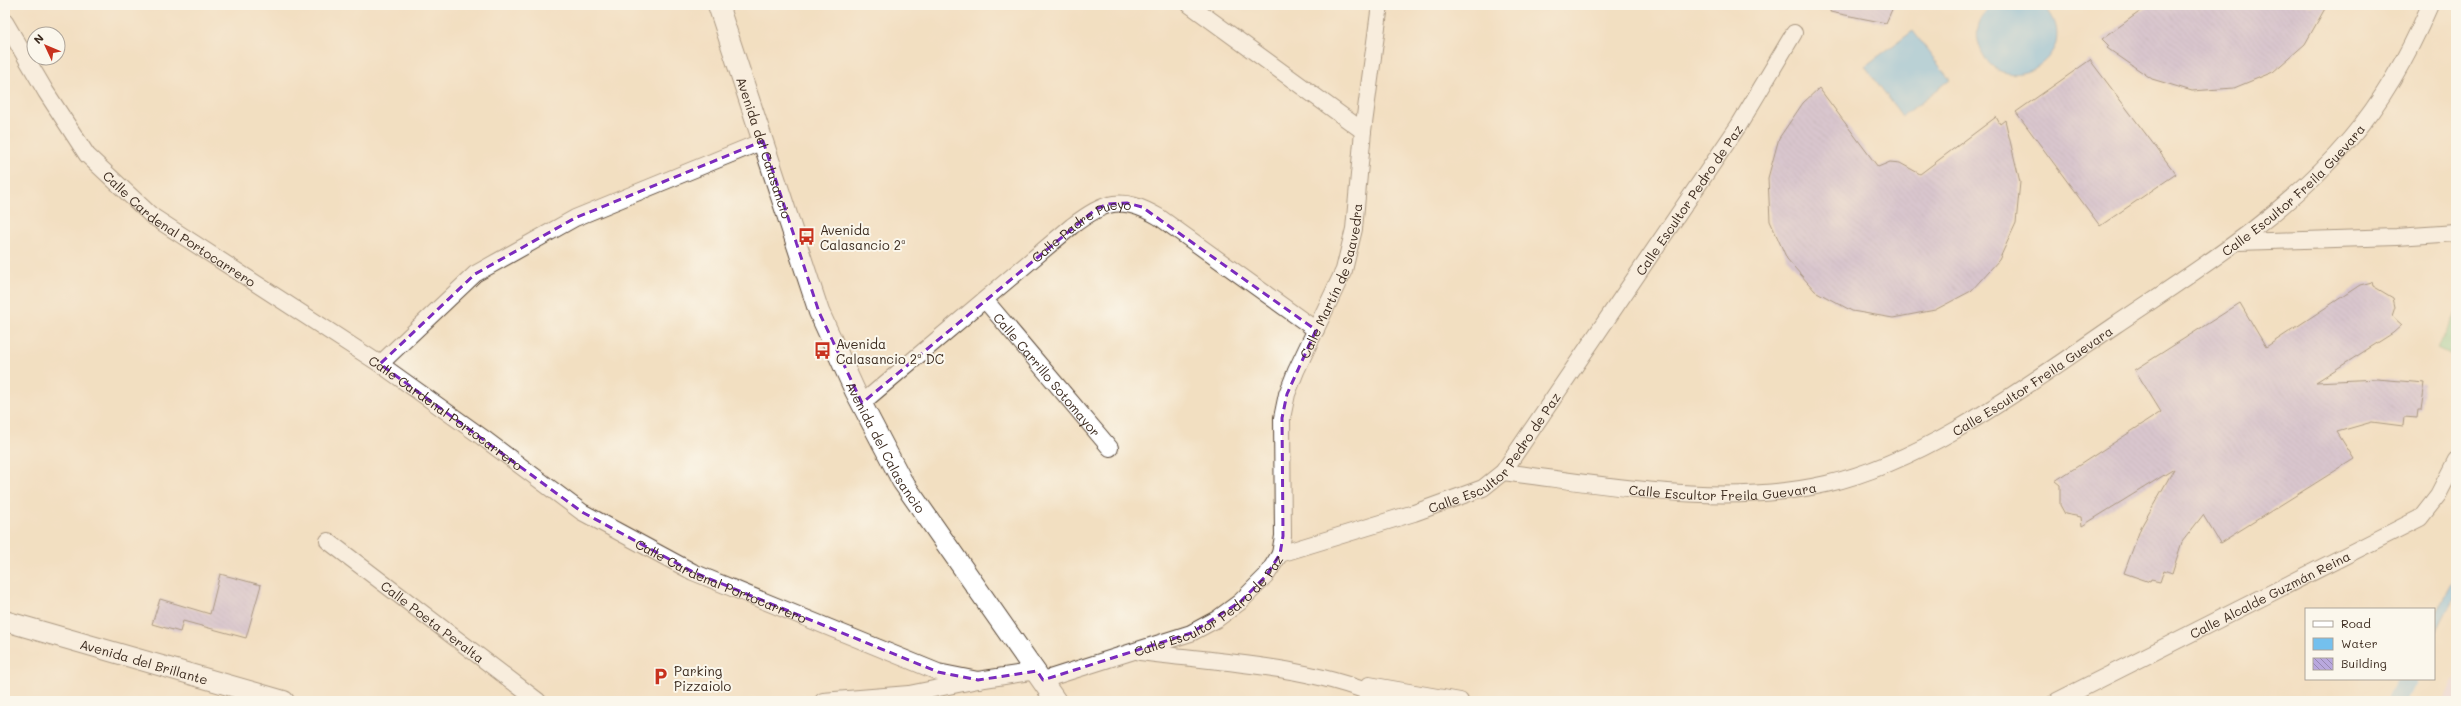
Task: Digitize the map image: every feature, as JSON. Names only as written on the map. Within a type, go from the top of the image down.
[{"type":"street","name":"Avenida del Calasancio","points":[[718,5],[819,312],[862,403],[902,481],[1040,676],[1056,701]]},
{"type":"street","points":[[1190,5],[1363,131]]},
{"type":"street","name":"Calle Martín de Saavedra","points":[[1280,554],[1283,536],[1282,418],[1287,394],[1296,371],[1344,270],[1354,229],[1363,131],[1380,5]]},
{"type":"street","name":"Calle Escultor Freila Guevara","points":[[1502,472],[1684,492],[1769,492],[1826,484],[1890,463],[1955,429],[2060,364],[2238,242],[2313,178],[2348,141],[2381,100],[2413,45],[2430,5]]},
{"type":"street","name":"Calle Cardenal Portocarrero","points":[[5,22],[46,92],[87,155],[152,216],[380,364],[482,436],[582,512],[693,572],[938,672],[978,680]]},
{"type":"street","name":"Calle Escultor Pedro de Paz","points":[[1040,676],[1136,652],[1190,633],[1217,619],[1240,602],[1266,576],[1280,554],[1414,513],[1483,488],[1502,472],[1739,125],[1794,33]]},
{"type":"street","points":[[380,364],[475,274],[575,218],[763,141]]},
{"type":"street","name":"Calle Padre Pueyo","points":[[862,403],[1096,209],[1108,204],[1127,203],[1142,207],[1159,217],[1316,330]]},
{"type":"street","points":[[2238,242],[2397,237],[2456,233]]},
{"type":"street","name":"Calle Carrillo Sotomayor","points":[[985,300],[1110,448]]},
{"type":"street","name":"Calle Alcalde Guzmán Reina","points":[[2057,701],[2420,518],[2438,495],[2456,460]]},
{"type":"street","name":"Calle Poeta Peralta","points":[[328,541],[538,701]]},
{"type":"street","name":"Avenida del Brillante","points":[[5,621],[284,701]]},
{"type":"street","points":[[1136,652],[1285,670],[1460,701]]},
{"type":"street","name":"Calle Cardenal Portocarrero","points":[[823,701],[909,694],[978,680],[1040,676]]},
{"type":"street","points":[[1337,680],[1390,701]]},
{"type":"highlighted area","points":[[763,141],[819,312],[862,403],[1096,209],[1108,204],[1127,203],[1142,207],[1316,330],[1287,394],[1282,418],[1283,536],[1280,554],[1266,576],[1240,602],[1191,633],[1043,680],[1037,671],[978,680],[938,672],[693,572],[582,512],[380,364],[475,274],[575,218]]},
{"type":"shaded area","points":[[2456,676],[2456,701],[2443,701]]},
{"type":"green space","points":[[2456,313],[2456,357],[2438,348]]},
{"type":"water","points":[[1991,5],[2043,5],[2055,23],[2056,41],[2049,56],[2036,67],[2020,73],[2003,72],[1989,63],[1979,44],[1977,33],[1981,18]]},
{"type":"water","points":[[1913,31],[1950,80],[1902,116],[1865,66]]},
{"type":"water","points":[[2456,574],[2456,593],[2435,634],[2435,614]]},
{"type":"water","points":[[2402,680],[2412,680],[2404,695],[2396,691]]},
{"type":"building","points":[[1831,5],[1894,5],[1886,23],[1830,12]]},
{"type":"building","points":[[2149,5],[2327,5],[2305,44],[2273,72],[2234,88],[2192,91],[2152,79],[2107,48],[2109,46],[2102,39]]},
{"type":"building","points":[[2090,60],[2176,174],[2100,226],[2016,112]]},
{"type":"building","points":[[1819,88],[1878,167],[1890,162],[1900,163],[1920,174],[1996,117],[2000,124],[2005,120],[2020,182],[2016,223],[1999,260],[1971,291],[1935,310],[1893,318],[1852,311],[1815,291],[1787,259],[1770,221],[1768,178],[1779,138],[1803,103]]},
{"type":"building","points":[[2372,282],[2373,286],[2393,298],[2395,307],[2392,316],[2402,325],[2393,333],[2316,382],[2377,379],[2425,383],[2421,410],[2418,410],[2417,418],[2404,417],[2403,426],[2372,422],[2337,432],[2354,459],[2220,543],[2203,515],[2182,542],[2172,573],[2164,570],[2160,582],[2151,580],[2150,582],[2124,573],[2141,527],[2174,469],[2082,526],[2081,517],[2065,514],[2060,505],[2060,485],[2055,481],[2161,412],[2135,370],[2240,303],[2266,347],[2360,285]]},
{"type":"building","points":[[220,574],[261,585],[246,638],[183,621],[180,632],[152,624],[160,599],[210,614]]},
{"type":"waterway","points":[[2396,701],[2407,680]]},
{"type":"place","name":"Avenida Calasancio 2ª","points":[[807,236]]},
{"type":"place","name":"Avenida Calasancio 2ª DC","points":[[823,350]]},
{"type":"place","name":"Parking Pizzaiolo","points":[[661,677]]}]
